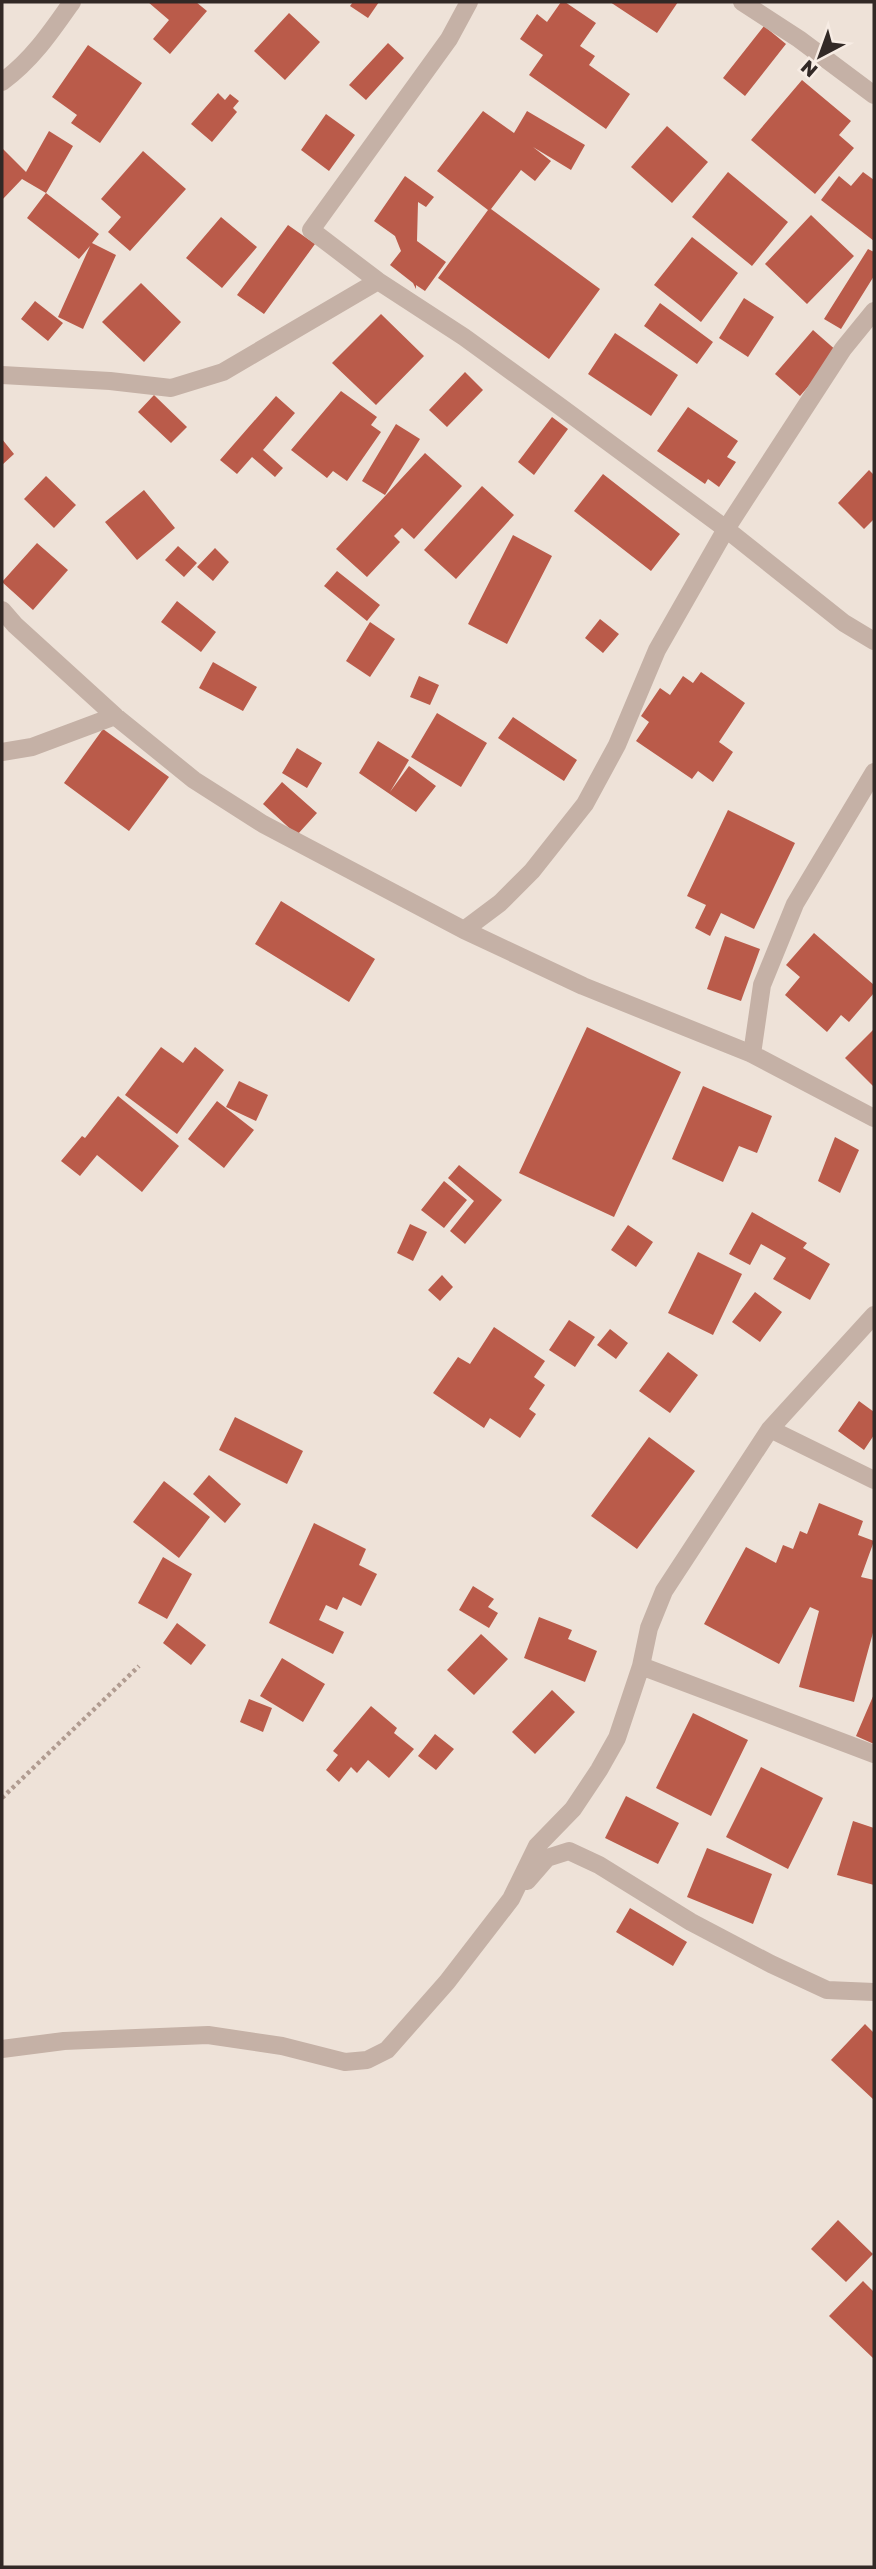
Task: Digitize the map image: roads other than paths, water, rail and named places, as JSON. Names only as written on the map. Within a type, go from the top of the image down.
[{"type":"street","points":[[2,82],[42,45],[72,2]]},
{"type":"street","points":[[469,2],[449,39],[311,230],[378,281],[464,337],[726,528],[844,623],[874,641]]},
{"type":"street","points":[[742,2],[799,39],[874,95]]},
{"type":"street","points":[[2,375],[110,381],[171,388],[223,372],[378,281]]},
{"type":"street","points":[[464,930],[500,902],[532,871],[585,804],[617,745],[657,650],[726,528],[843,349],[874,311]]},
{"type":"street","points":[[2,610],[115,716],[194,780],[263,824],[464,930],[583,986],[752,1054],[874,1118]]},
{"type":"street","points":[[2,752],[32,747],[115,716]]},
{"type":"street","points":[[752,1054],[762,985],[795,904],[874,772]]},
{"type":"street","points":[[511,1899],[537,1846],[573,1809],[617,1738],[641,1666],[649,1628],[664,1591],[770,1429],[874,1315]]},
{"type":"street","points":[[770,1429],[874,1480]]},
{"type":"street","points":[[641,1666],[874,1754]]},
{"type":"street","points":[[2,2049],[64,2041],[208,2035],[282,2046],[345,2062],[368,2060],[387,2050],[405,2031],[547,1858],[569,1851],[599,1865],[691,1922],[827,1990],[874,1992]]}]
